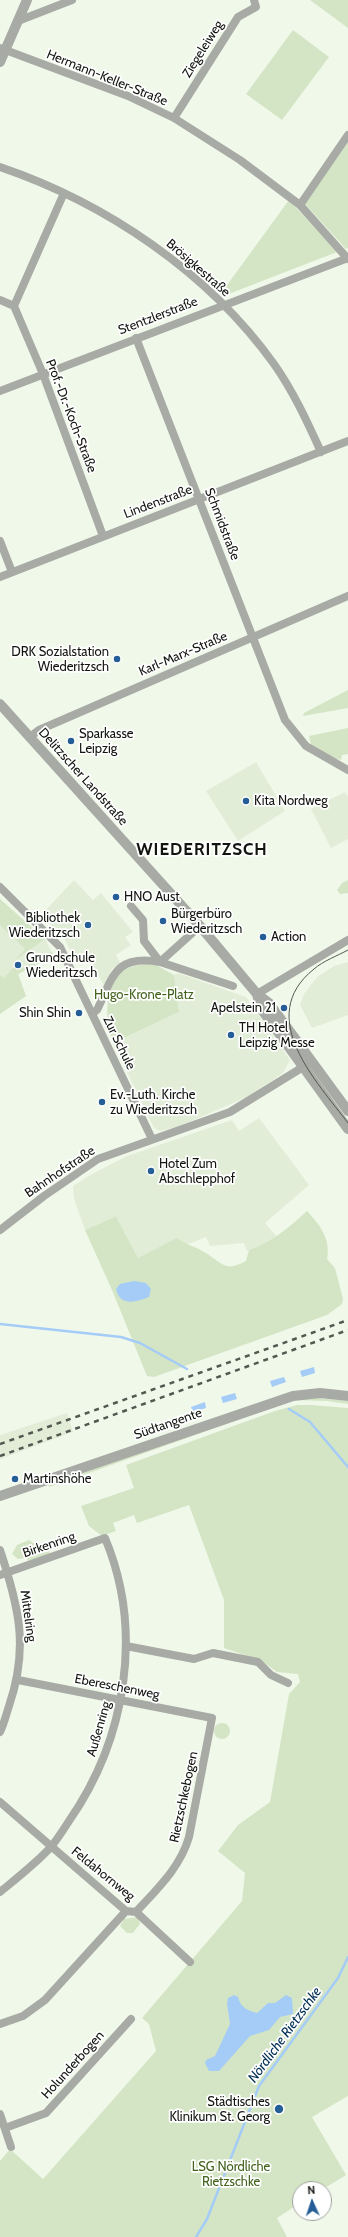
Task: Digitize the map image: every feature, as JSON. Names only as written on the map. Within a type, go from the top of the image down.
[{"type":"street","points":[[0,62],[3,49],[27,0]]},
{"type":"street","points":[[18,21],[72,0]]},
{"type":"street","name":"Ziegeleiweg","points":[[174,118],[238,17],[256,7],[254,0]]},
{"type":"street","name":"Hermann-Keller-Straße","points":[[3,49],[128,96],[174,118],[240,160],[300,205],[348,258]]},
{"type":"street","points":[[300,205],[348,135]]},
{"type":"street","name":"Brösigkestraße","points":[[0,167],[64,193],[109,217],[146,240],[222,304],[247,330],[274,364],[301,407],[321,452]]},
{"type":"street","points":[[0,300],[14,306],[64,193]]},
{"type":"street","name":"Stentzlerstraße","points":[[0,391],[222,304],[348,258]]},
{"type":"street","name":"Prof.-Dr.-Koch-Straße","points":[[14,306],[44,374],[103,536]]},
{"type":"street","name":"Schmidstraße","points":[[136,338],[285,720],[306,746],[347,768]]},
{"type":"street","name":"Lindenstraße","points":[[0,577],[348,441]]},
{"type":"street","points":[[0,541],[12,572]]},
{"type":"street","name":"Karl-Marx-Straße","points":[[30,737],[39,730],[348,596]]},
{"type":"street","name":"Delitzscher Landstraße","points":[[0,704],[200,926],[257,994],[269,1003],[311,1062],[348,1110]]},
{"type":"street","name":"Zur Schule","points":[[0,888],[60,947],[152,1139]]},
{"type":"street","points":[[131,906],[143,920],[144,941],[160,962]]},
{"type":"street","points":[[160,962],[200,926]]},
{"type":"street","points":[[257,994],[348,940]]},
{"type":"street","points":[[92,1014],[97,1010],[114,973],[125,965],[146,959],[160,962],[233,986]]},
{"type":"street","name":"Delitzscher Landstraße","points":[[257,994],[260,1007],[302,1068],[348,1129]]},
{"type":"street","name":"Bahnhofstraße","points":[[0,1230],[44,1196],[98,1159],[230,1112],[311,1062]]},
{"type":"street","name":"Südtangente","points":[[0,1496],[281,1399],[310,1393],[348,1396]]},
{"type":"street","name":"Birkenring","points":[[4,1573],[105,1538]]},
{"type":"street","name":"Außenring","points":[[0,1892],[27,1870],[51,1847],[78,1808],[96,1777],[110,1744],[125,1673],[126,1646],[125,1617],[120,1581],[114,1557],[105,1538]]},
{"type":"street","name":"Mittelring","points":[[0,1550],[4,1573],[15,1598],[19,1626],[20,1653],[18,1680],[0,1732]]},
{"type":"street","points":[[126,1646],[194,1659],[212,1653],[258,1662],[272,1675],[288,1683]]},
{"type":"street","name":"Ebereschenweg","points":[[18,1680],[212,1718]]},
{"type":"street","name":"Rietzschkebogen","points":[[136,1912],[173,1870],[184,1852],[189,1837],[212,1718]]},
{"type":"street","name":"Feldahornweg","points":[[0,1802],[126,1911],[136,1912],[190,1962]]},
{"type":"street","points":[[0,2024],[23,2016],[45,2000],[126,1911]]},
{"type":"street","name":"Holunderbogen","points":[[5,2128],[46,2113],[131,2019]]},
{"type":"street","points":[[0,2114],[11,2147]]},
{"type":"shaded area","name":"Kita Nordweg","points":[[256,762],[285,811],[238,841],[206,791]]},
{"type":"shaded area","points":[[345,792],[348,797],[348,839],[331,848],[311,809]]},
{"type":"shaded area","points":[[74,880],[93,900],[101,893],[133,932],[125,937],[131,945],[116,955],[121,964],[112,969],[104,986],[87,952],[73,957],[65,940],[41,915]]},
{"type":"shaded area","name":"Grundschule Wiederitzsch","points":[[0,899],[45,939],[54,956],[18,974],[26,996],[0,1014]]},
{"type":"shaded area","points":[[348,962],[348,1015],[312,1028],[300,1005],[304,994],[317,977],[334,966]]},
{"type":"shaded area","points":[[178,973],[246,997],[290,1060],[283,1073],[247,1097],[177,1127],[160,1131],[154,1128],[113,1043],[179,1012],[174,975]]},
{"type":"shaded area","points":[[259,1118],[309,1185],[265,1223],[277,1237],[263,1245],[247,1251],[244,1243],[210,1246],[206,1237],[186,1245],[138,1258],[116,1216],[85,1230],[74,1199],[73,1186],[92,1174],[127,1156],[232,1120],[239,1131]]},
{"type":"shaded area","points":[[67,1413],[73,1432],[0,1459],[0,1435]]},
{"type":"green space","points":[[310,0],[348,0],[348,28]]},
{"type":"green space","points":[[293,30],[329,57],[282,120],[246,94]]},
{"type":"green space","points":[[348,142],[348,248],[346,249],[305,204]]},
{"type":"green space","points":[[289,200],[337,252],[226,295],[222,292]]},
{"type":"green space","points":[[348,690],[348,708],[303,716],[304,713]]},
{"type":"green space","points":[[348,728],[348,754],[342,755],[341,760],[330,757],[312,748],[309,736]]},
{"type":"green space","points":[[348,880],[348,893],[340,894],[337,890],[342,883]]},
{"type":"green space","points":[[0,899],[45,939],[15,960],[25,949],[16,940],[19,937],[13,931],[10,935],[0,925]]},
{"type":"green space","points":[[52,952],[54,956],[18,974],[26,996],[0,1014],[0,975],[4,978],[13,968],[21,969]]},
{"type":"green space","name":"Hugo-Krone-Platz","points":[[147,964],[156,965],[174,975],[179,1012],[113,1043],[109,1027],[107,1008],[110,990],[114,982],[124,970]]},
{"type":"green space","points":[[307,1211],[320,1227],[326,1239],[328,1252],[327,1259],[335,1268],[343,1299],[342,1304],[327,1315],[154,1377],[147,1376],[112,1290],[85,1230],[116,1216],[138,1258],[177,1238],[201,1250],[224,1265],[233,1266],[246,1261],[249,1250],[266,1243]]},
{"type":"green space","points":[[317,1398],[348,1401],[348,1404],[327,1401],[294,1400]]},
{"type":"green space","name":"LSG Nördliche Rietzschke","points":[[297,1405],[348,1408],[348,2096],[312,2117],[346,2175],[332,2184],[332,2181],[292,2181],[292,2208],[277,2218],[287,2237],[0,2237],[0,2161],[10,2149],[43,2179],[156,2051],[149,2024],[142,2018],[242,1901],[245,1873],[218,1851],[238,1825],[270,1802],[289,1694],[300,1682],[298,1674],[277,1672],[262,1661],[224,1648],[224,1600],[189,1505],[137,1523],[134,1515],[113,1523],[116,1531],[102,1536],[89,1526],[81,1506],[134,1488],[126,1465],[275,1411]]},
{"type":"green space","points":[[271,1408],[49,1487],[48,1485]]},
{"type":"green space","points":[[29,1540],[36,1545],[46,1543],[50,1554],[28,1561],[27,1558],[18,1559],[12,1554],[17,1545]]},
{"type":"green space","points":[[219,1723],[225,1723],[230,1728],[228,1737],[225,1739],[219,1739],[214,1734],[214,1728]]},
{"type":"green space","points":[[138,1917],[140,1924],[133,1933],[127,1933],[120,1926],[124,1919]]},
{"type":"water","points":[[134,1281],[146,1283],[151,1289],[149,1297],[129,1302],[121,1299],[116,1289],[120,1284]]},
{"type":"water","points":[[314,1367],[315,1373],[302,1377],[300,1371]]},
{"type":"water","points":[[284,1377],[286,1382],[272,1387],[270,1381]]},
{"type":"water","points":[[235,1393],[237,1399],[223,1403],[221,1397]]},
{"type":"water","points":[[205,1402],[206,1408],[193,1412],[191,1407]]},
{"type":"water","points":[[234,1995],[238,1997],[241,2004],[245,2008],[257,2013],[268,2003],[275,2003],[286,1995],[292,1998],[293,2014],[280,2017],[269,2030],[250,2036],[219,2071],[209,2071],[205,2063],[206,2060],[215,2056],[230,2024],[227,2003],[228,1998]]},
{"type":"waterway","name":"Nördliche Rietzschke","points":[[0,1324],[121,1337],[140,1343],[187,1369]]},
{"type":"waterway","name":"Nördliche Rietzschke","points":[[289,1409],[310,1422],[348,1467]]},
{"type":"waterway","name":"Nördliche Rietzschke","points":[[196,2237],[207,2219],[259,2086],[338,1978],[348,1957]]},
{"type":"tram line","points":[[348,950],[314,969],[297,988],[290,1008],[290,1028],[297,1049],[321,1088],[348,1123]]},
{"type":"railway","points":[[0,1444],[348,1320]]},
{"type":"railway","points":[[0,1456],[348,1330]]},
{"type":"place","name":"DRK Sozialstation Wiederitzsch","points":[[117,659]]},
{"type":"place","name":"Sparkasse Leipzig","points":[[71,741]]},
{"type":"place","name":"Kita Nordweg","points":[[246,801]]},
{"type":"place","name":"HNO Aust","points":[[116,897]]},
{"type":"place","name":"Bürgerbüro Wiederitzsch","points":[[163,921]]},
{"type":"place","name":"Bibliothek Wiederitzsch","points":[[88,925]]},
{"type":"place","name":"Action","points":[[263,937]]},
{"type":"place","name":"Grundschule Wiederitzsch","points":[[18,965]]},
{"type":"place","name":"Apelstein 21","points":[[284,1008]]},
{"type":"place","name":"Shin Shin","points":[[79,1013]]},
{"type":"place","name":"TH Hotel Leipzig Messe","points":[[231,1035]]},
{"type":"place","name":"Ev.-Luth. Kirche zu Wiederitzsch","points":[[102,1102]]},
{"type":"place","name":"Hotel Zum Abschlepphof","points":[[151,1171]]},
{"type":"place","name":"Martinshöhe","points":[[15,1479]]},
{"type":"place","name":"Städtisches Klinikum St. Georg","points":[[279,2109]]},
{"type":"district","name":"WIEDERITZSCH","points":[[202,850]]}]
